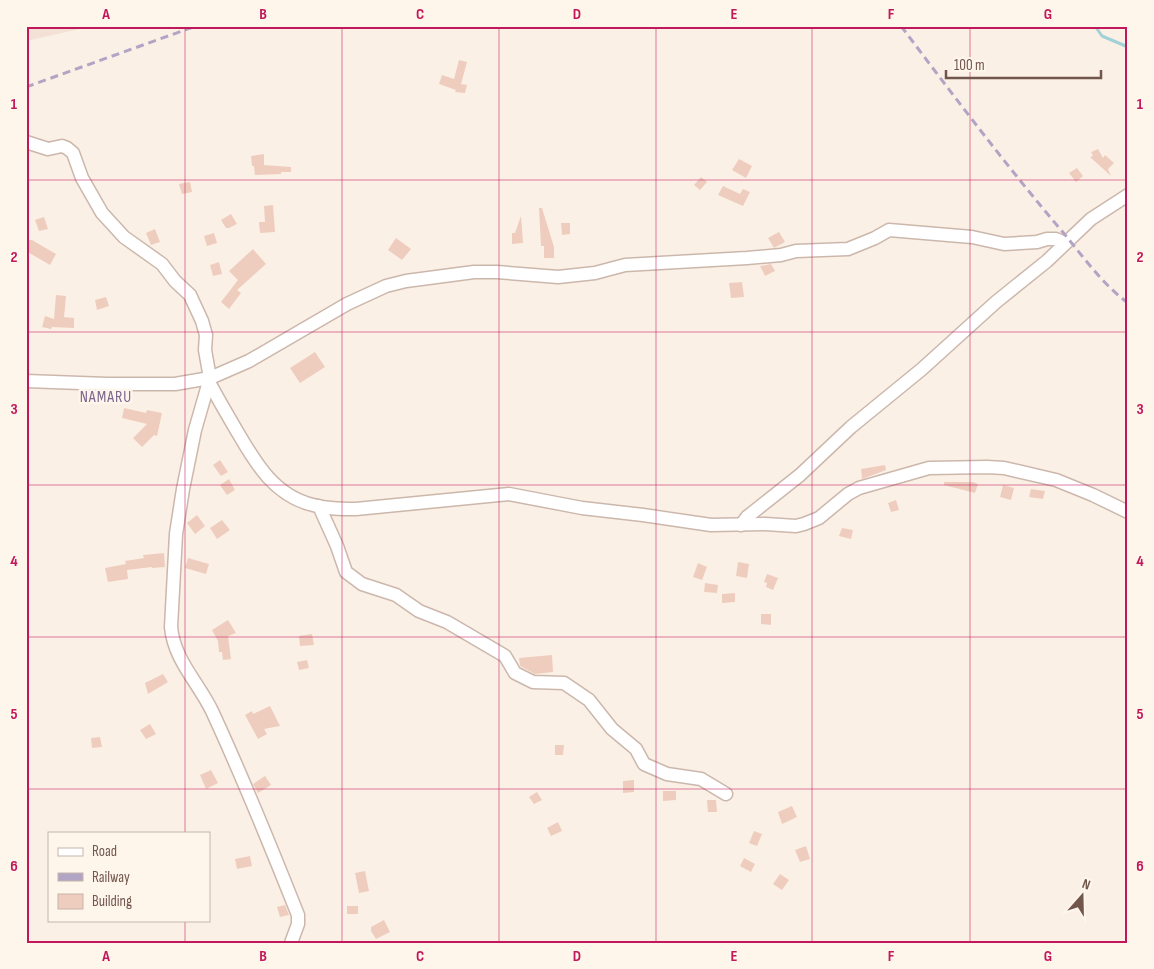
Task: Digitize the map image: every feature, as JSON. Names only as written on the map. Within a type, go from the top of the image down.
[{"type":"street","points":[[26,142],[48,149],[62,146],[73,153],[82,178],[102,213],[112,226],[162,264],[175,281],[190,295],[206,335],[205,350],[209,380],[263,473],[275,486],[292,497],[319,506],[356,509],[509,494],[582,508],[693,523],[785,526],[804,524],[819,518],[848,494],[859,488],[929,468],[987,467],[1023,472],[1056,480],[1128,512]]},
{"type":"street","points":[[741,525],[747,517],[800,475],[851,427],[922,369],[996,302],[1048,261],[1090,219],[1128,195]]},
{"type":"street","points":[[26,381],[175,384],[209,380],[249,361],[347,304],[386,286],[406,281],[474,272],[558,277],[595,272],[624,265],[748,258],[781,255],[796,251],[848,249],[876,238],[889,230],[972,237],[1004,244],[1037,242],[1047,239],[1056,239],[1065,243]]},
{"type":"street","points":[[209,380],[195,430],[183,489],[176,534],[170,627],[172,640],[178,656],[210,708],[227,744],[298,915],[298,924],[292,943]]},
{"type":"street","points":[[319,506],[337,546],[346,572],[362,584],[396,595],[420,611],[447,622],[505,656],[514,672],[533,682],[564,683],[588,700],[612,729],[636,748],[644,764],[667,774],[701,779],[726,794]]},
{"type":"shaded area","points":[[26,26],[93,26],[26,41]]},
{"type":"building","points":[[459,60],[467,62],[461,84],[467,85],[465,93],[455,92],[456,90],[439,84],[442,75],[454,79]]},
{"type":"building","points":[[1098,149],[1103,158],[1105,155],[1114,163],[1108,169],[1111,176],[1090,157],[1093,156],[1091,152]]},
{"type":"building","points":[[264,154],[264,165],[291,167],[291,172],[255,175],[251,156]]},
{"type":"building","points":[[739,159],[752,166],[746,178],[732,170]]},
{"type":"building","points":[[1077,168],[1083,176],[1076,182],[1069,173]]},
{"type":"building","points":[[701,177],[707,182],[700,190],[694,185]]},
{"type":"building","points":[[190,182],[192,192],[182,194],[179,184]]},
{"type":"building","points":[[723,186],[740,194],[743,189],[750,192],[743,206],[718,195]]},
{"type":"building","points":[[273,205],[275,232],[260,233],[259,222],[265,222],[264,206]]},
{"type":"building","points":[[539,208],[542,208],[554,247],[554,258],[544,258],[544,246],[541,246]]},
{"type":"building","points":[[231,214],[237,224],[226,228],[221,220]]},
{"type":"building","points":[[521,216],[523,243],[512,244],[512,233],[515,233]]},
{"type":"building","points":[[44,217],[48,229],[39,231],[35,220]]},
{"type":"building","points":[[561,223],[570,223],[570,234],[562,235]]},
{"type":"building","points":[[155,229],[160,242],[151,245],[146,233]]},
{"type":"building","points":[[779,232],[785,242],[774,248],[768,238]]},
{"type":"building","points":[[214,233],[217,243],[207,246],[204,236]]},
{"type":"building","points":[[396,238],[411,249],[402,260],[388,250]]},
{"type":"building","points":[[28,240],[32,240],[56,254],[50,265],[26,251]]},
{"type":"building","points":[[253,249],[266,264],[237,290],[241,293],[229,309],[221,302],[238,280],[229,271]]},
{"type":"building","points":[[219,262],[222,274],[213,276],[210,265]]},
{"type":"building","points":[[771,264],[775,271],[765,276],[760,266]]},
{"type":"building","points":[[742,282],[744,297],[731,298],[729,283]]},
{"type":"building","points":[[56,295],[66,296],[64,317],[74,318],[74,328],[52,327],[51,329],[42,327],[45,316],[54,319]]},
{"type":"building","points":[[106,297],[109,306],[97,310],[95,300]]},
{"type":"building","points":[[315,352],[325,367],[300,383],[290,368]]},
{"type":"building","points":[[124,408],[146,413],[147,410],[162,413],[157,436],[154,435],[142,447],[133,438],[147,424],[122,418]]},
{"type":"building","points":[[220,460],[228,472],[221,476],[213,465]]},
{"type":"building","points":[[885,465],[886,470],[862,479],[861,469]]},
{"type":"building","points":[[229,479],[235,490],[227,495],[220,485]]},
{"type":"building","points":[[944,482],[973,482],[978,484],[975,493],[944,485]]},
{"type":"building","points":[[1003,485],[1014,488],[1011,500],[1000,497]]},
{"type":"building","points":[[1031,489],[1045,491],[1043,499],[1029,497]]},
{"type":"building","points":[[896,500],[899,510],[891,512],[888,503]]},
{"type":"building","points":[[197,515],[205,526],[195,534],[187,523]]},
{"type":"building","points":[[222,520],[230,530],[217,539],[210,528]]},
{"type":"building","points":[[842,528],[853,530],[851,539],[839,536]]},
{"type":"building","points":[[164,553],[165,567],[127,570],[128,579],[108,582],[105,568],[126,564],[125,561],[144,558],[143,555]]},
{"type":"building","points":[[188,558],[209,564],[206,574],[185,568]]},
{"type":"building","points":[[738,562],[749,564],[747,578],[736,576]]},
{"type":"building","points":[[698,563],[707,567],[702,580],[693,577]]},
{"type":"building","points":[[767,574],[778,578],[773,590],[766,587],[767,583],[764,582]]},
{"type":"building","points":[[705,583],[718,585],[717,593],[704,592]]},
{"type":"building","points":[[735,593],[735,602],[722,603],[722,594]]},
{"type":"building","points":[[761,614],[771,614],[771,625],[761,624]]},
{"type":"building","points":[[228,620],[236,633],[228,636],[231,659],[223,660],[222,652],[219,652],[218,641],[212,630]]},
{"type":"building","points":[[312,634],[314,645],[300,646],[299,636]]},
{"type":"building","points":[[552,655],[553,672],[535,674],[520,666],[519,658]]},
{"type":"building","points":[[307,660],[309,668],[299,670],[297,662]]},
{"type":"building","points":[[163,674],[168,682],[148,694],[145,683]]},
{"type":"building","points":[[270,706],[280,726],[264,729],[267,734],[258,739],[245,715],[252,711],[253,714]]},
{"type":"building","points":[[150,724],[156,734],[146,739],[140,730]]},
{"type":"building","points":[[100,737],[102,747],[92,748],[91,738]]},
{"type":"building","points":[[555,745],[564,745],[563,755],[555,755]]},
{"type":"building","points":[[211,770],[218,783],[206,789],[200,775]]},
{"type":"building","points":[[265,776],[271,785],[258,793],[253,784]]},
{"type":"building","points":[[634,780],[634,792],[623,793],[623,781]]},
{"type":"building","points":[[663,791],[676,791],[676,800],[663,801]]},
{"type":"building","points":[[537,792],[542,800],[534,804],[529,797]]},
{"type":"building","points":[[707,800],[716,800],[717,812],[708,812]]},
{"type":"building","points":[[792,806],[797,817],[782,824],[778,812]]},
{"type":"building","points":[[558,822],[562,831],[551,836],[547,828]]},
{"type":"building","points":[[754,831],[762,834],[757,846],[749,843]]},
{"type":"building","points":[[806,846],[810,859],[800,862],[795,850]]},
{"type":"building","points":[[250,856],[252,866],[237,869],[235,859]]},
{"type":"building","points":[[744,858],[755,864],[751,872],[740,866]]},
{"type":"building","points":[[365,871],[369,891],[359,893],[355,873]]},
{"type":"building","points":[[780,874],[789,880],[782,890],[773,884]]},
{"type":"building","points":[[285,905],[289,915],[280,917],[277,907]]},
{"type":"building","points":[[347,906],[358,906],[358,914],[347,914]]},
{"type":"building","points":[[384,920],[390,932],[376,939],[371,931],[371,927]]},
{"type":"waterway","points":[[1095,26],[1102,36],[1128,47]]},
{"type":"railway","points":[[26,87],[196,26]]},
{"type":"railway","points":[[901,26],[1040,205],[1100,278],[1128,303]]},
{"type":"district","name":"NAMARU","points":[[106,396]]}]
